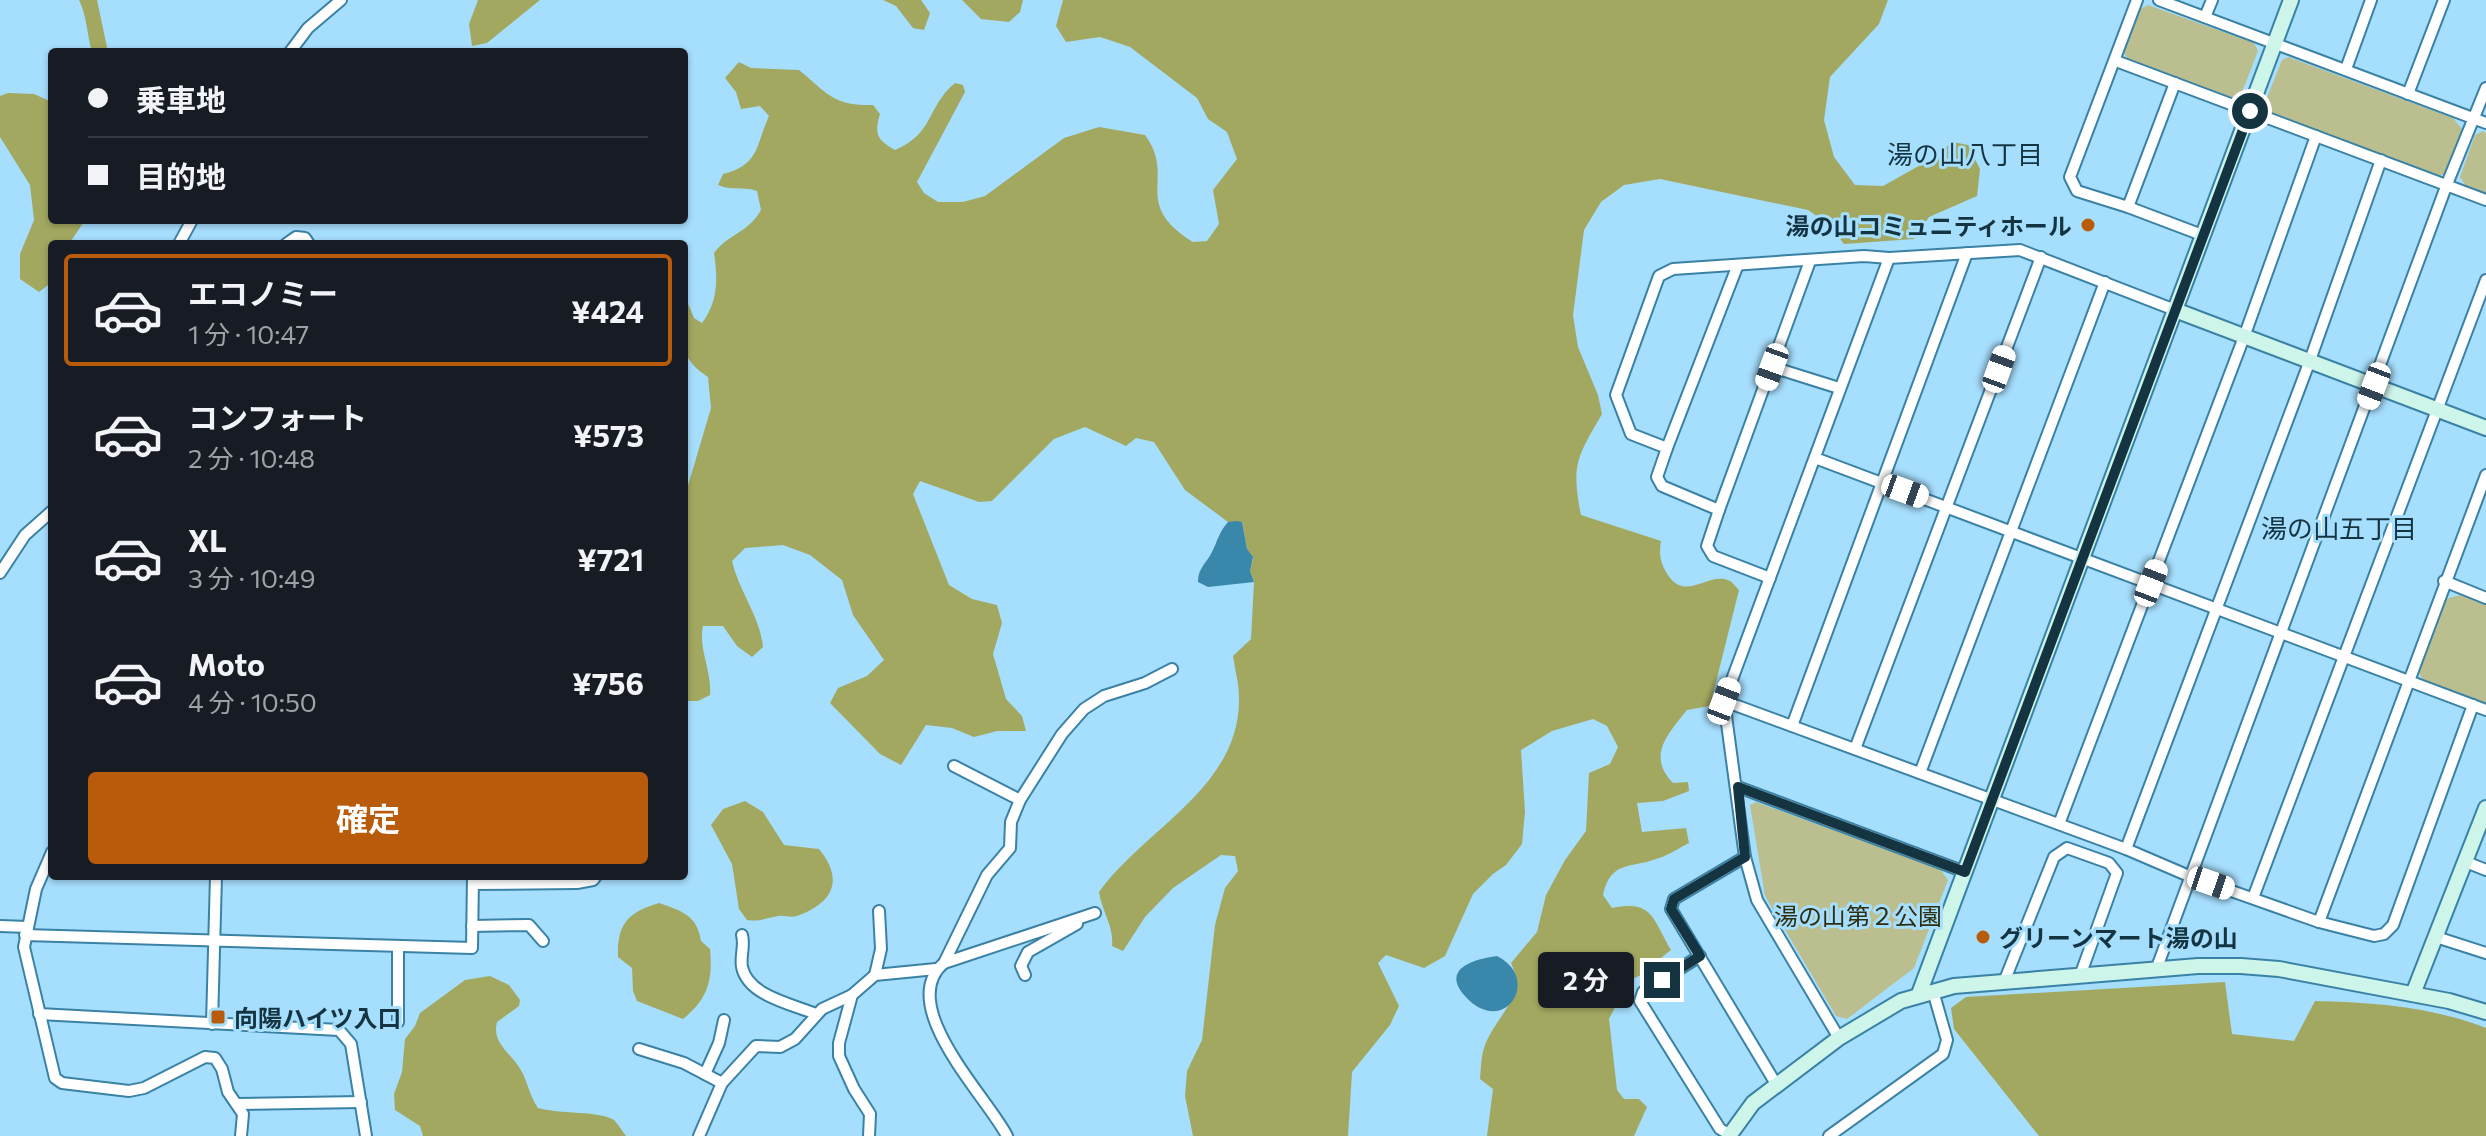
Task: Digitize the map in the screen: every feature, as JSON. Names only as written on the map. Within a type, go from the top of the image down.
[{"type":"street","points":[[293,48],[308,28],[341,0]]},
{"type":"street","points":[[2137,0],[2070,177],[2077,191],[2202,235]]},
{"type":"street","points":[[2159,0],[2486,123]]},
{"type":"street","points":[[2205,17],[2212,0]]},
{"type":"street","points":[[1829,1136],[1943,1054],[1947,1040],[1926,992],[1965,872],[2291,0]]},
{"type":"street","points":[[2346,69],[2371,0]]},
{"type":"street","points":[[2408,94],[2444,0]]},
{"type":"street","points":[[2116,61],[2486,200]]},
{"type":"street","points":[[2128,207],[2175,83]]},
{"type":"street","points":[[2156,970],[2447,184],[2486,88]]},
{"type":"street","points":[[2059,824],[2244,337],[2316,136]]},
{"type":"street","points":[[2126,849],[2309,363],[2381,160]]},
{"type":"street","points":[[1667,448],[1631,434],[1616,395],[1659,276],[1673,269],[1864,256],[1889,258],[2020,250],[2309,363],[2486,428]]},
{"type":"street","points":[[1792,726],[1967,253]]},
{"type":"street","points":[[1855,749],[2041,257]]},
{"type":"street","points":[[1839,1038],[1757,900],[1745,857],[1738,787],[1724,701],[1889,258]]},
{"type":"street","points":[[1770,578],[1713,556],[1707,546],[1810,261]]},
{"type":"street","points":[[1719,510],[1662,486],[1657,477],[1737,267]]},
{"type":"street","points":[[2253,898],[2486,280]]},
{"type":"street","points":[[1920,773],[2105,282]]},
{"type":"street","points":[[1772,367],[1839,388]]},
{"type":"street","points":[[1815,458],[2486,710]]},
{"type":"street","points":[[2319,922],[2486,475]]},
{"type":"street","points":[[0,573],[25,535],[48,515]]},
{"type":"street","points":[[2444,581],[2486,598]]},
{"type":"street","points":[[1007,1136],[969,1083],[934,1019],[931,996],[940,966],[987,875],[1003,860],[1010,848],[1011,822],[1020,800],[1062,734],[1084,709],[1104,696],[1145,683],[1172,669]]},
{"type":"street","points":[[1724,701],[2126,849],[2189,876],[2319,922],[2374,936],[2384,934],[2393,925],[2473,705]]},
{"type":"street","points":[[954,766],[1020,800]]},
{"type":"street","points":[[1738,787],[1965,872]]},
{"type":"street","points":[[2413,994],[2486,808]]},
{"type":"street","points":[[2004,982],[2054,857],[2067,848],[2109,863],[2117,873],[2080,976]]},
{"type":"street","points":[[1745,857],[1674,899],[1671,909],[1776,1084]]},
{"type":"street","points":[[48,862],[36,889],[24,947],[55,1078],[62,1083],[129,1091],[144,1088],[205,1057],[215,1058],[222,1069],[228,1092],[243,1114],[241,1136]]},
{"type":"street","points":[[2466,862],[2486,870]]},
{"type":"street","points":[[212,1024],[216,880]]},
{"type":"street","points":[[0,926],[26,931],[214,941],[472,948],[473,880],[577,883],[593,880]]},
{"type":"street","points":[[875,975],[881,949],[879,911]]},
{"type":"street","points":[[702,1136],[722,1083],[756,1046],[780,1047],[787,1043],[816,1014],[852,995],[875,975],[940,966],[1090,915],[1028,952],[1021,966],[1025,975]]},
{"type":"street","points":[[472,926],[529,925],[543,941]]},
{"type":"street","points":[[742,935],[741,960],[747,981],[759,991],[816,1014]]},
{"type":"street","points":[[2436,937],[2485,950]]},
{"type":"street","points":[[398,946],[398,1022]]},
{"type":"street","points":[[1700,956],[1643,992],[1640,1001],[1720,1129],[1729,1135],[1753,1103],[1839,1038],[1883,1010],[1926,992],[2004,982],[2198,966],[2279,969],[2413,994],[2486,1012]]},
{"type":"street","points":[[852,995],[839,1043],[839,1056],[870,1114],[869,1136]]},
{"type":"street","points":[[39,1014],[339,1030],[351,1044],[366,1136]]},
{"type":"street","points":[[705,1074],[719,1043],[724,1020]]},
{"type":"street","points":[[639,1049],[684,1063],[722,1083]]},
{"type":"street","points":[[237,1104],[361,1102]]},
{"type":"green space","points":[[79,0],[97,0],[107,48],[91,48]]},
{"type":"green space","points":[[478,0],[540,0],[487,43],[472,46],[469,24]]},
{"type":"green space","points":[[883,0],[921,0],[930,13],[924,30],[913,28],[896,6]]},
{"type":"green space","points":[[962,0],[1023,0],[1020,12],[1009,22],[981,19]]},
{"type":"green space","points":[[1063,0],[1888,0],[1879,24],[1830,77],[1824,120],[1834,157],[1855,185],[1883,186],[1953,142],[1968,145],[1980,169],[1977,196],[1929,217],[1914,239],[1844,244],[1828,224],[1808,210],[1660,179],[1624,185],[1601,202],[1584,230],[1573,315],[1578,347],[1598,395],[1602,414],[1578,462],[1581,515],[1661,541],[1660,557],[1664,568],[1681,586],[1722,579],[1730,581],[1739,590],[1710,706],[1687,710],[1663,746],[1661,764],[1665,773],[1673,783],[1688,782],[1689,791],[1663,801],[1637,803],[1642,832],[1686,828],[1689,843],[1663,857],[1617,870],[1603,895],[1612,908],[1626,906],[1644,909],[1655,921],[1671,950],[1661,958],[1659,968],[1629,980],[1609,1019],[1617,1090],[1624,1099],[1639,1099],[1647,1107],[1634,1136],[1487,1136],[1493,1089],[1480,1079],[1484,1048],[1513,997],[1515,975],[1511,963],[1537,932],[1546,895],[1565,860],[1586,831],[1589,773],[1610,764],[1618,747],[1607,726],[1593,719],[1552,731],[1521,750],[1525,812],[1522,844],[1506,865],[1473,894],[1445,956],[1424,968],[1386,955],[1378,963],[1399,1006],[1390,1025],[1352,1072],[1348,1136],[1193,1136],[1185,1096],[1187,1071],[1202,1040],[1215,925],[1225,888],[1238,871],[1235,856],[1221,855],[1173,888],[1145,917],[1123,951],[1112,946],[1099,892],[1118,869],[1187,805],[1224,757],[1235,730],[1239,698],[1233,656],[1251,639],[1254,582],[1250,571],[1253,558],[1247,549],[1242,522],[1228,522],[1185,490],[1154,442],[1136,438],[1126,446],[1085,427],[1054,439],[992,501],[979,502],[920,481],[913,494],[949,585],[972,599],[997,605],[1002,623],[993,654],[1006,699],[1022,716],[1026,731],[997,731],[974,737],[952,728],[926,725],[901,765],[880,754],[830,703],[838,688],[867,676],[884,660],[853,615],[842,580],[810,555],[783,545],[745,548],[732,561],[758,625],[763,647],[752,657],[737,646],[723,626],[703,626],[702,643],[710,695],[698,701],[688,701],[688,486],[711,408],[708,377],[688,358],[688,304],[694,318],[702,323],[716,290],[714,253],[750,224],[761,210],[757,191],[718,185],[723,174],[744,165],[755,153],[769,116],[760,106],[741,109],[736,92],[725,78],[739,62],[751,68],[799,70],[839,100],[873,105],[880,114],[878,136],[895,150],[917,136],[939,101],[955,83],[963,85],[965,92],[917,182],[924,193],[938,202],[963,202],[985,196],[1064,138],[1099,127],[1145,135],[1154,150],[1157,190],[1163,215],[1193,242],[1207,241],[1219,224],[1213,190],[1237,159],[1227,132],[1208,119],[1197,98],[1130,47],[1100,37],[1066,42],[1056,26]]},
{"type":"green space","points":[[2148,5],[2254,43],[2258,51],[2241,95],[2228,98],[2129,61],[2124,53],[2140,9]]},
{"type":"green space","points":[[2288,57],[2453,118],[2462,129],[2445,174],[2436,176],[2271,114],[2264,105],[2282,60]]},
{"type":"green space","points":[[8,93],[34,94],[48,100],[48,224],[82,224],[72,240],[48,240],[48,285],[39,292],[20,279],[20,254],[34,220],[30,185],[0,137],[0,96]]},
{"type":"green space","points":[[2483,131],[2486,133],[2486,194],[2466,186],[2460,177],[2475,135]]},
{"type":"green space","points":[[2460,595],[2486,604],[2486,703],[2422,679],[2418,670],[2446,599]]},
{"type":"green space","points":[[745,801],[763,812],[784,845],[819,849],[827,860],[833,880],[831,889],[827,897],[810,911],[792,917],[747,920],[739,909],[732,864],[711,825],[723,809]]},
{"type":"green space","name":"湯の山第２公園","points":[[1756,802],[1940,869],[1948,880],[1914,968],[1847,1019],[1836,1016],[1765,896],[1750,805]]},
{"type":"green space","points":[[659,903],[687,915],[696,925],[701,941],[710,949],[711,970],[707,988],[698,1004],[683,1019],[637,1001],[633,991],[632,968],[618,957],[620,936],[626,921],[639,911]]},
{"type":"green space","points":[[490,976],[509,985],[520,1000],[519,1006],[497,1022],[497,1037],[522,1072],[538,1108],[608,1117],[626,1136],[423,1136],[420,1126],[395,1110],[394,1094],[402,1072],[405,1039],[420,1013],[465,980]]},
{"type":"green space","points":[[2225,982],[2232,1034],[2294,1041],[2315,1001],[2402,1007],[2445,1015],[2486,1028],[2486,1136],[2039,1136],[1954,1029],[1951,1008],[1966,997]]},
{"type":"water","points":[[1228,522],[1242,522],[1247,549],[1253,557],[1250,571],[1254,582],[1208,587],[1198,582],[1201,570],[1223,529]]},
{"type":"water","points":[[1497,956],[1510,966],[1517,978],[1517,990],[1504,1008],[1492,1011],[1479,1007],[1464,995],[1456,978],[1464,966]]},
{"type":"place","name":"湯の山コミュニティホール","points":[[2088,225]]},
{"type":"place","name":"グリーンマート湯の山","points":[[1983,937]]},
{"type":"place","name":"向陽ハイツ入口","points":[[218,1017]]},
{"type":"district","name":"湯の山八丁目","points":[[1965,153]]},
{"type":"district","name":"湯の山五丁目","points":[[2339,527]]},
{"type":"route","points":[[1662,980],[1700,956],[1671,909],[1674,899],[1745,857],[1738,787],[1965,872],[2250,111]]}]
